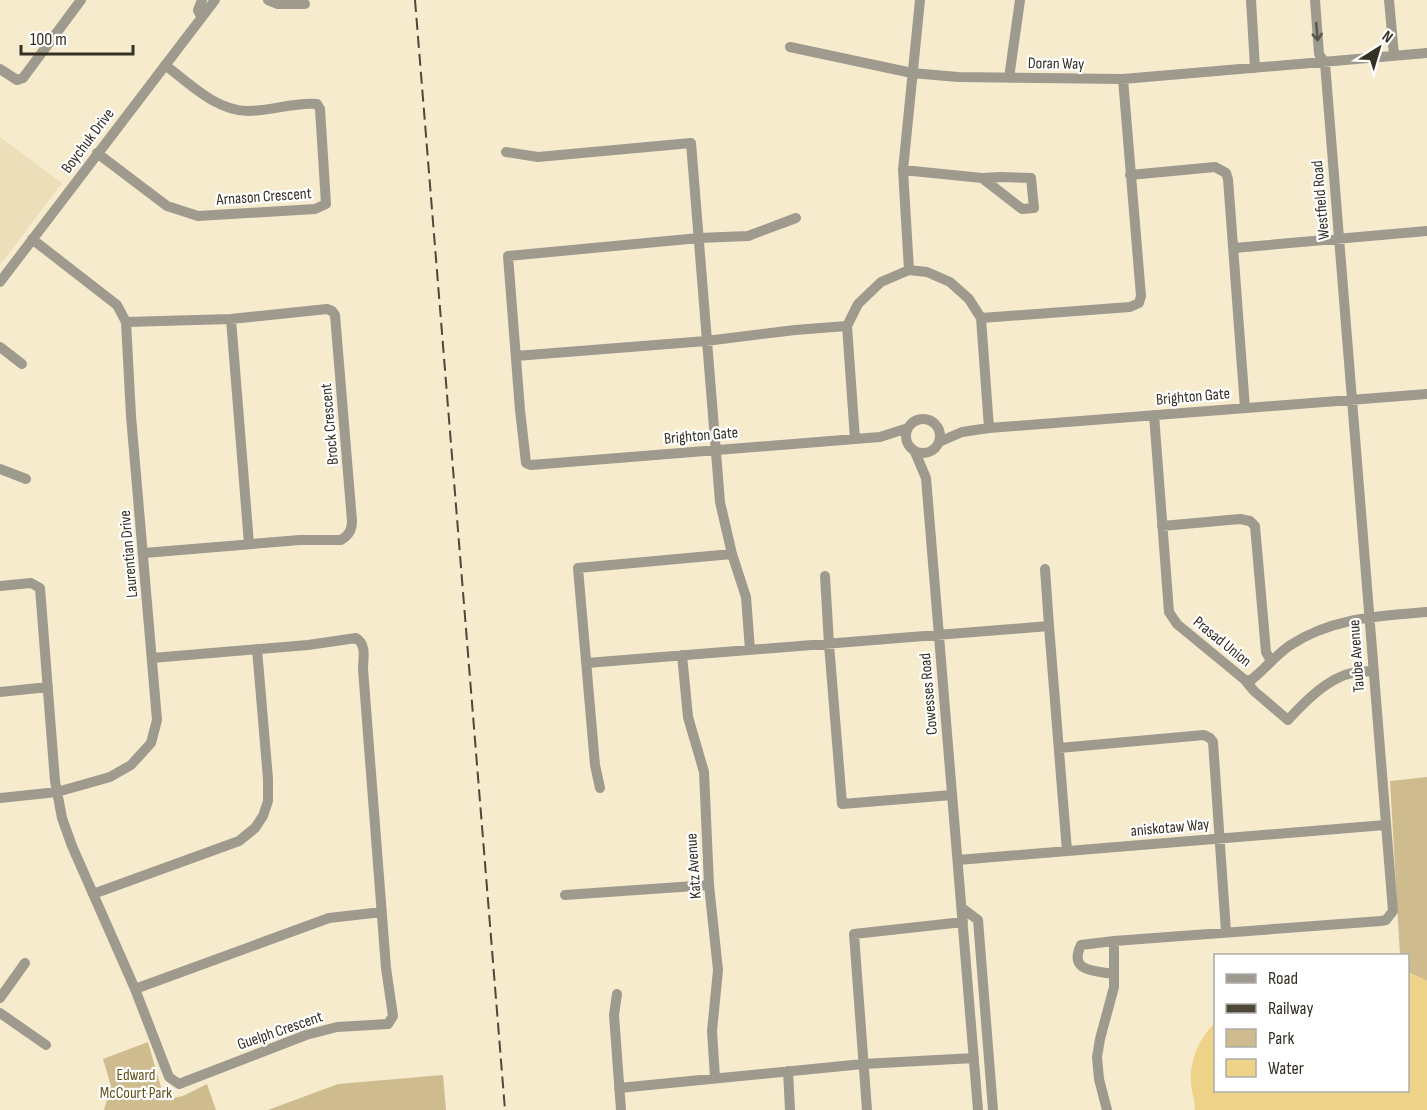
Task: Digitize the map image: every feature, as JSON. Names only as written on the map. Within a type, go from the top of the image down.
[{"type":"street","points":[[0,69],[17,80],[23,78],[81,0]]},
{"type":"street","points":[[201,17],[198,10],[202,0]]},
{"type":"street","name":"Boychuk Drive","points":[[0,282],[215,0]]},
{"type":"street","points":[[268,0],[278,4],[305,4]]},
{"type":"street","points":[[909,270],[903,170],[920,0]]},
{"type":"street","points":[[1009,78],[1020,0]]},
{"type":"street","points":[[1251,0],[1255,68]]},
{"type":"street","name":"Westfield Road","points":[[1315,0],[1319,54],[1324,63],[1352,400]]},
{"type":"street","points":[[1389,0],[1394,55]]},
{"type":"street","name":"Doran Way","points":[[790,47],[912,73],[1009,78],[1123,79],[1427,53]]},
{"type":"street","name":"Arnason Crescent","points":[[98,153],[167,206],[198,216],[315,209],[326,204],[320,109],[317,104],[248,111],[232,109],[218,104],[165,65]]},
{"type":"street","points":[[981,318],[1131,307],[1138,303],[1140,296],[1123,79]]},
{"type":"street","points":[[506,152],[538,157],[691,143],[720,502],[732,554],[746,597],[750,650]]},
{"type":"street","points":[[1130,175],[1215,167],[1226,173],[1234,248],[1245,408]]},
{"type":"street","points":[[903,170],[982,178],[1031,178],[1034,208],[1022,209],[982,178]]},
{"type":"street","points":[[796,218],[748,236],[699,238],[508,256],[516,356],[706,341],[847,326]]},
{"type":"street","points":[[1234,248],[1427,231]]},
{"type":"street","points":[[32,239],[117,305],[126,322]]},
{"type":"street","points":[[855,439],[847,326],[858,304],[881,282],[909,270],[927,272],[950,282],[969,299],[981,318],[989,428]]},
{"type":"street","name":"Brock Crescent","points":[[126,322],[231,319],[327,309],[332,311],[335,315],[346,434],[352,521],[350,533],[341,540],[300,540],[144,553]]},
{"type":"street","points":[[231,319],[249,544]]},
{"type":"street","name":"Laurentian Drive","points":[[0,798],[57,792],[110,777],[131,765],[151,743],[157,720],[131,416],[126,322]]},
{"type":"street","points":[[0,347],[22,364]]},
{"type":"street","name":"Brighton Gate","points":[[516,356],[526,463],[531,465],[880,437],[908,428]]},
{"type":"street","name":"Brighton Gate","points":[[936,447],[962,432],[989,428],[1427,394]]},
{"type":"street","name":"Taube Avenue","points":[[1226,932],[1381,921],[1386,920],[1393,910],[1352,400]]},
{"type":"street","name":"Prasad Union","points":[[1154,415],[1170,612],[1177,624],[1245,680],[1251,680],[1288,647],[1315,630],[1344,621],[1427,612]]},
{"type":"street","points":[[921,419],[936,425],[939,430],[936,447],[921,454],[911,448],[906,439],[908,428],[915,421],[921,419]]},
{"type":"street","name":"Brighton Gate","points":[[936,425],[962,432]]},
{"type":"street","name":"Brighton Gate","points":[[880,437],[911,448]]},
{"type":"street","name":"Cowesses Road","points":[[926,478],[936,447]]},
{"type":"street","name":"Cowesses Road","points":[[911,448],[926,478],[978,1110]]},
{"type":"street","points":[[0,469],[26,479]]},
{"type":"street","points":[[1162,526],[1240,519],[1250,521],[1255,526],[1266,652],[1271,661]]},
{"type":"street","points":[[600,788],[595,765],[578,568],[732,554]]},
{"type":"street","points":[[1045,569],[1067,851]]},
{"type":"street","points":[[825,576],[842,804],[952,795]]},
{"type":"street","name":"Guelph Crescent","points":[[0,586],[31,583],[40,588],[57,792],[62,818],[135,989],[169,1077],[179,1084],[306,1035],[337,1027],[388,1024],[393,1016],[382,912],[363,646],[356,638],[308,645],[152,658]]},
{"type":"street","points":[[587,663],[1049,626]]},
{"type":"street","points":[[93,894],[239,841],[255,828],[264,816],[268,801],[268,779],[257,649]]},
{"type":"street","name":"Katz Avenue","points":[[682,655],[688,717],[704,772],[709,885],[718,970],[712,1031],[715,1078]]},
{"type":"street","points":[[1245,680],[1254,691],[1288,720],[1321,687],[1350,673],[1367,670],[1374,672]]},
{"type":"street","points":[[0,692],[48,687]]},
{"type":"street","points":[[1059,748],[1204,735],[1214,742],[1226,932],[1082,945],[1079,950],[1078,963],[1081,967],[1086,970],[1114,974]]},
{"type":"street","name":"aniskotaw Way","points":[[958,860],[1385,825]]},
{"type":"street","points":[[566,895],[709,885]]},
{"type":"street","points":[[962,908],[978,920],[993,1110]]},
{"type":"street","points":[[135,989],[329,918],[382,912]]},
{"type":"street","points":[[867,1110],[854,934],[963,922]]},
{"type":"street","points":[[1107,1110],[1099,1079],[1097,1057],[1111,1003],[1114,941]]},
{"type":"street","points":[[0,998],[25,963]]},
{"type":"street","points":[[617,994],[614,1015],[621,1110]]},
{"type":"street","points":[[0,1013],[46,1045]]},
{"type":"street","points":[[619,1088],[863,1064],[974,1058]]},
{"type":"street","points":[[788,1071],[790,1110]]},
{"type":"shaded area","points":[[0,137],[62,183],[0,265]]},
{"type":"green space","points":[[1427,777],[1427,981],[1409,972],[1409,954],[1400,954],[1390,781]]},
{"type":"green space","name":"Edward McCourt Park","points":[[148,1042],[162,1091],[174,1098],[207,1084],[216,1110],[104,1110],[111,1086],[103,1059]]},
{"type":"green space","points":[[443,1075],[446,1110],[268,1110],[338,1084]]},
{"type":"water","points":[[1409,972],[1427,981],[1427,1110],[1195,1110],[1191,1085],[1192,1065],[1201,1042],[1214,1024],[1214,1092],[1409,1092]]},
{"type":"railway","points":[[415,0],[505,1110]]}]
